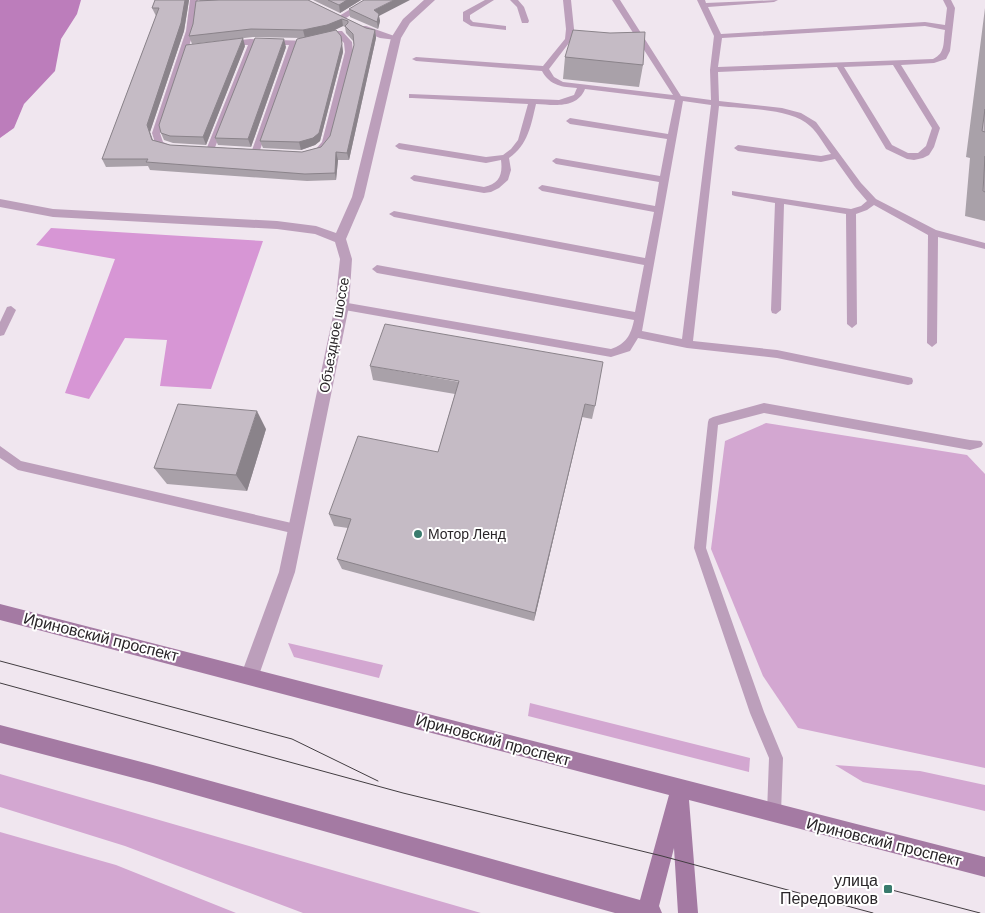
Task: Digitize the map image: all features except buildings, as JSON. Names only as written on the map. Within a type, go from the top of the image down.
[{"type":"main road","name":"Ириновский проспект","points":[[0,612],[250,675],[774,814],[985,867]]},
{"type":"main road","points":[[0,734],[153,774],[649,913],[680,789]]},
{"type":"main road","points":[[680,789],[688,913]]},
{"type":"street","points":[[0,202],[53,213],[287,226],[316,230],[340,239],[358,197],[396,38],[406,21],[430,0]]},
{"type":"street","name":"Объездное шоссе","points":[[250,675],[287,572],[296,529],[342,306],[346,259],[340,239]]},
{"type":"lane","points":[[342,25],[370,0]]},
{"type":"lane","points":[[490,0],[472,9],[466,14],[466,19],[471,24],[503,28]]},
{"type":"lane","points":[[514,0],[520,7],[524,21]]},
{"type":"lane","points":[[567,0],[570,34],[566,44],[548,62],[545,70],[547,76],[561,84],[798,115],[813,124],[872,201],[933,233],[985,246]]},
{"type":"lane","points":[[342,306],[611,353],[626,348],[636,334],[679,99],[616,0]]},
{"type":"lane","points":[[687,344],[715,104],[714,70],[718,36],[702,3],[774,0]]},
{"type":"lane","points":[[714,70],[934,61],[943,57],[946,51],[951,8],[947,0]]},
{"type":"lane","points":[[182,148],[159,144],[156,133],[188,49],[196,3]]},
{"type":"lane","points":[[718,36],[925,24],[949,28]]},
{"type":"lane","points":[[342,25],[396,38]]},
{"type":"lane","points":[[311,153],[319,151],[326,143],[349,52],[348,42],[342,25]]},
{"type":"lane","points":[[220,44],[253,41],[293,44],[318,41]]},
{"type":"lane","points":[[201,150],[215,150],[253,41]]},
{"type":"lane","points":[[265,153],[251,152],[293,44]]},
{"type":"lane","points":[[416,59],[545,70]]},
{"type":"lane","points":[[838,65],[889,147],[900,154],[912,158],[922,156],[929,151],[936,128],[894,62]]},
{"type":"lane","points":[[412,96],[560,103],[569,101],[581,93],[582,86]]},
{"type":"lane","points":[[399,146],[486,160],[506,157],[522,141],[533,102]]},
{"type":"lane","points":[[570,121],[672,137]]},
{"type":"lane","points":[[738,148],[821,159],[837,156]]},
{"type":"lane","points":[[414,178],[484,190],[495,188],[507,175],[506,157]]},
{"type":"lane","points":[[556,161],[664,180]]},
{"type":"lane","points":[[542,188],[658,210]]},
{"type":"lane","points":[[735,193],[851,212],[864,208],[872,201]]},
{"type":"lane","points":[[776,310],[780,200]]},
{"type":"lane","points":[[851,212],[852,324]]},
{"type":"lane","points":[[394,214],[649,262]]},
{"type":"lane","points":[[932,344],[933,233]]},
{"type":"lane","points":[[377,269],[639,317]]},
{"type":"lane","points":[[0,332],[11,310]]},
{"type":"lane","points":[[636,334],[687,344],[777,354],[908,381]]},
{"type":"lane","points":[[774,814],[776,758],[757,713],[700,548],[713,422],[764,408],[970,445],[977,444]]},
{"type":"lane","points":[[0,451],[18,466],[296,529]]},
{"type":"shaded area","points":[[0,0],[81,0],[77,14],[61,39],[55,71],[24,104],[14,128],[0,138]]},
{"type":"shaded area","points":[[51,228],[263,241],[211,389],[160,386],[167,340],[125,338],[89,399],[65,393],[115,259],[36,245]]},
{"type":"shaded area","points":[[766,423],[967,455],[985,474],[985,768],[798,728],[763,676],[711,549],[725,441]]},
{"type":"shaded area","points":[[288,643],[383,665],[379,678],[294,657]]},
{"type":"shaded area","points":[[530,703],[750,758],[749,772],[528,716]]},
{"type":"shaded area","points":[[835,765],[920,771],[985,785],[985,811],[863,782]]},
{"type":"shaded area","points":[[0,774],[481,913],[303,913],[125,846],[0,807]]},
{"type":"shaded area","points":[[0,832],[116,865],[236,913],[0,913]]},
{"type":"tram line","points":[[0,661],[292,739],[378,781]]},
{"type":"tram line","points":[[0,683],[403,793],[662,856],[873,913]]},
{"type":"tram line","points":[[888,889],[980,913]]},
{"type":"place","name":"Мотор Ленд","points":[[418,534]]},
{"type":"place","name":"улица Передовиков","points":[[888,889]]}]
